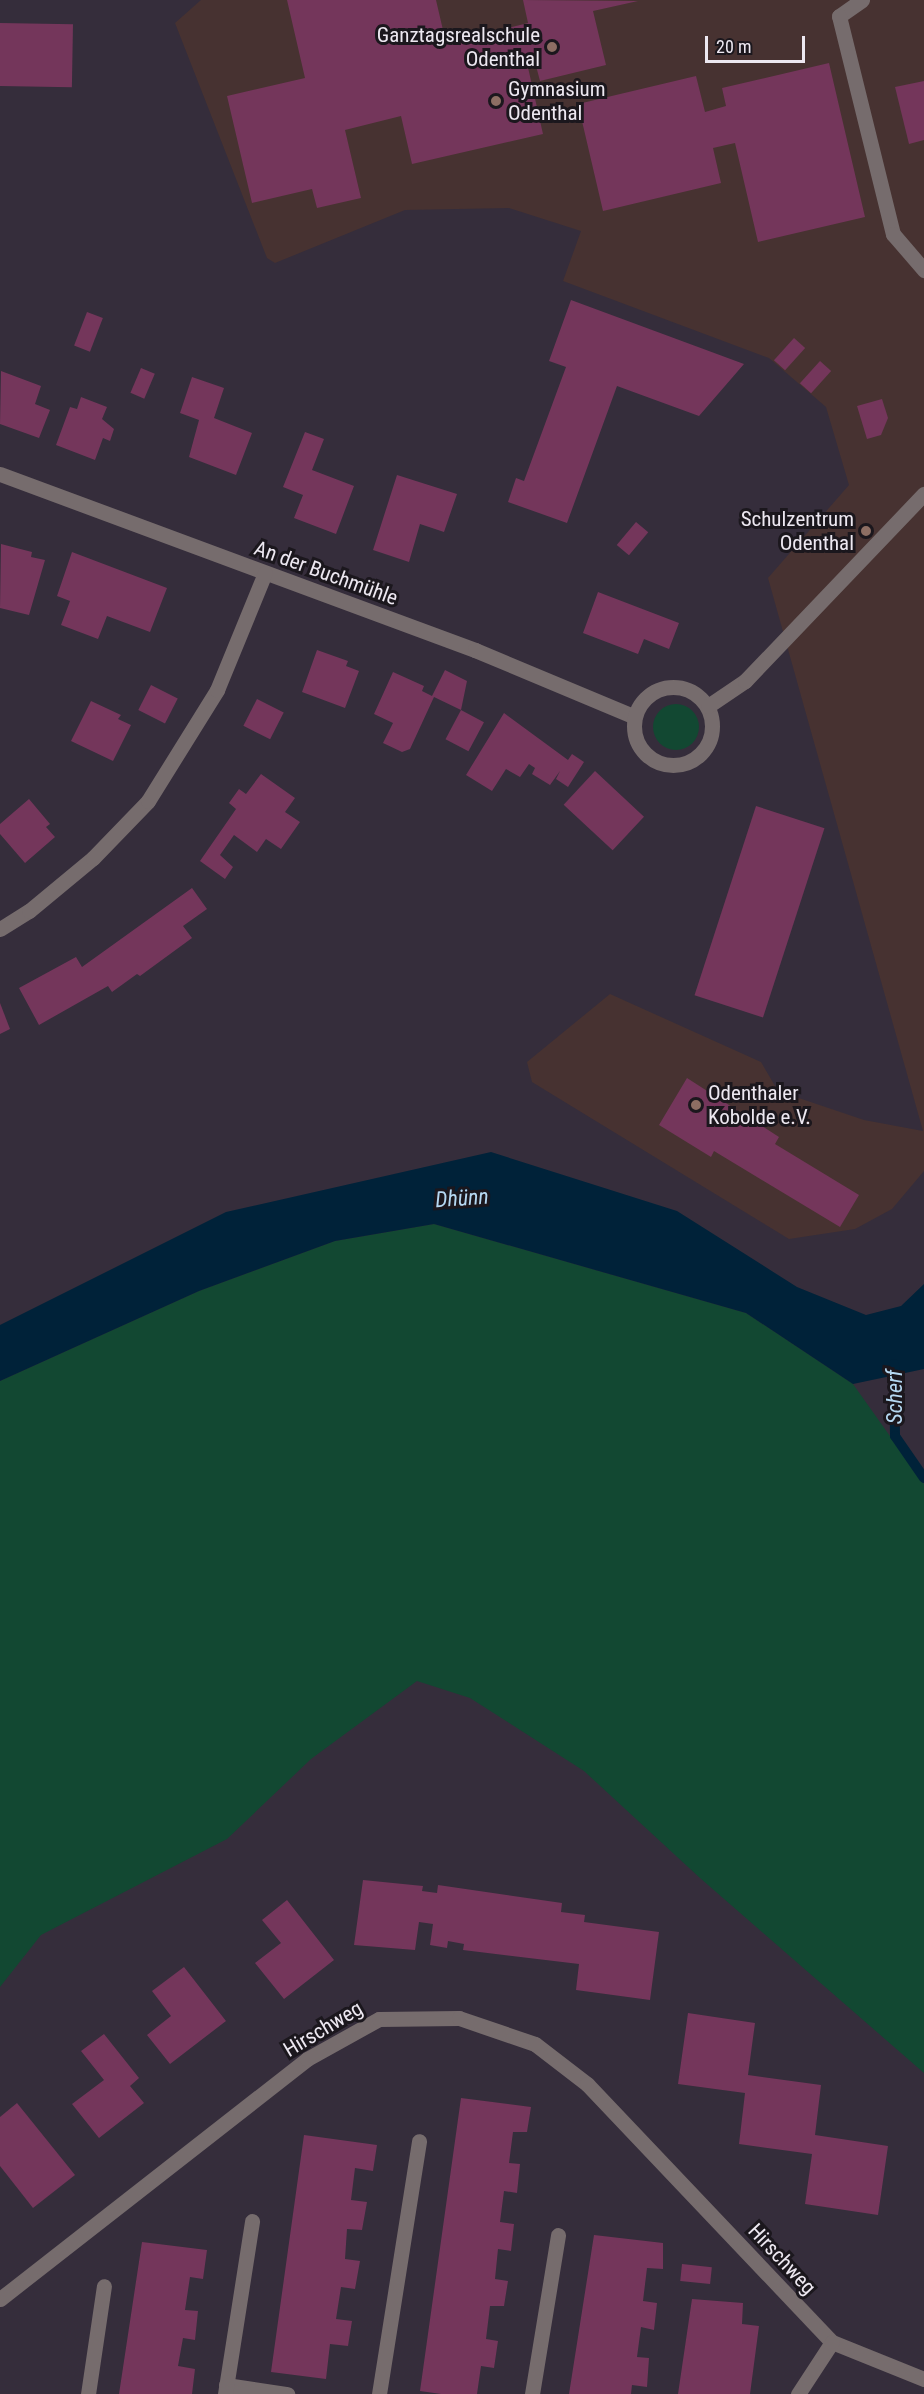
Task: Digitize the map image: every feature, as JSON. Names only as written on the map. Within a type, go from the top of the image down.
[{"type":"street","points":[[862,0],[839,16],[893,234],[924,270]]},
{"type":"street","name":"An der Buchmühle","points":[[0,474],[476,650],[635,717]]},
{"type":"street","points":[[708,706],[745,681],[924,494]]},
{"type":"street","points":[[0,929],[29,910],[93,858],[148,801],[218,690],[265,573]]},
{"type":"street","points":[[677,686],[695,692],[708,706],[713,734],[704,752],[688,763],[667,766],[648,756],[635,739],[635,717],[643,700],[658,689],[677,686]]},
{"type":"street","name":"Hirschweg","points":[[0,2299],[307,2059],[379,2019],[459,2018],[535,2044],[587,2084],[832,2342],[924,2379]]},
{"type":"street","points":[[379,2394],[419,2141]]},
{"type":"street","points":[[252,2221],[225,2390],[287,2394]]},
{"type":"street","points":[[532,2394],[558,2235]]},
{"type":"street","points":[[88,2394],[104,2286]]},
{"type":"street","points":[[798,2394],[832,2342]]},
{"type":"shaded area","name":"Schulzentrum Odenthal","points":[[201,0],[924,0],[924,1171],[892,1209],[855,1229],[789,1239],[532,1082],[527,1062],[610,994],[761,1062],[778,1091],[864,1120],[923,1131],[768,578],[849,485],[826,407],[769,358],[563,281],[581,231],[509,208],[405,210],[275,263],[267,258],[175,23]]},
{"type":"green space","points":[[676,704],[685,705],[693,710],[698,718],[698,736],[693,744],[685,749],[676,750],[667,749],[659,744],[654,736],[653,727],[654,718],[659,710],[667,705]]},
{"type":"green space","points":[[434,1224],[746,1313],[853,1384],[924,1484],[924,2073],[700,1878],[584,1771],[470,1698],[417,1681],[311,1759],[227,1839],[41,1935],[0,1987],[0,1381],[199,1291],[335,1241]]},
{"type":"water","name":"Dhünn","points":[[491,1152],[677,1211],[797,1287],[866,1315],[901,1306],[924,1284],[924,1369],[853,1384],[746,1313],[434,1224],[335,1241],[199,1291],[0,1381],[0,1325],[226,1212]]},
{"type":"building","points":[[287,0],[436,0],[446,43],[528,23],[523,0],[638,1],[593,11],[606,65],[540,81],[535,62],[527,63],[543,134],[412,164],[401,116],[345,130],[361,198],[317,208],[312,189],[252,203],[227,96],[305,78]]},
{"type":"building","points":[[0,23],[73,24],[72,87],[0,86]]},
{"type":"building","points":[[829,63],[865,217],[758,242],[735,143],[713,148],[721,183],[603,211],[578,104],[696,76],[705,112],[726,106],[722,88]]},
{"type":"building","points":[[924,81],[924,140],[909,144],[895,87]]},
{"type":"building","points":[[571,300],[744,364],[699,416],[617,386],[567,523],[508,502],[516,478],[524,481],[566,367],[549,361]]},
{"type":"building","points":[[87,312],[103,318],[90,352],[74,346]]},
{"type":"building","points":[[794,338],[805,348],[785,370],[774,360]]},
{"type":"building","points":[[820,361],[831,371],[811,393],[800,383]]},
{"type":"building","points":[[141,368],[155,374],[144,399],[130,393]]},
{"type":"building","points":[[1,371],[41,386],[35,404],[50,410],[39,438],[0,424]]},
{"type":"building","points":[[192,377],[224,388],[214,418],[252,433],[236,475],[189,457],[199,420],[180,413]]},
{"type":"building","points":[[81,397],[107,407],[102,419],[114,429],[110,441],[103,438],[95,460],[56,445],[70,407],[77,409]]},
{"type":"building","points":[[882,399],[888,418],[881,435],[867,439],[857,406]]},
{"type":"building","points":[[305,432],[324,439],[312,470],[354,486],[336,534],[294,518],[303,495],[283,487]]},
{"type":"building","points":[[397,475],[457,494],[444,532],[420,524],[409,562],[373,550]]},
{"type":"building","points":[[636,522],[648,532],[629,555],[617,545]]},
{"type":"building","points":[[1,544],[32,552],[31,557],[45,560],[29,615],[0,608]]},
{"type":"building","points":[[72,552],[167,588],[150,632],[107,616],[98,639],[61,625],[70,601],[57,596]]},
{"type":"building","points":[[598,592],[679,623],[669,649],[644,639],[638,654],[583,633]]},
{"type":"building","points":[[317,650],[348,661],[346,666],[359,671],[345,708],[302,692]]},
{"type":"building","points":[[445,670],[467,681],[461,710],[434,697],[410,749],[402,752],[383,743],[393,723],[374,714],[393,672],[424,686],[422,691],[432,696]]},
{"type":"building","points":[[151,685],[178,699],[165,724],[138,710]]},
{"type":"building","points":[[257,699],[284,713],[270,739],[243,726]]},
{"type":"building","points":[[91,701],[121,715],[118,719],[131,725],[113,761],[71,741]]},
{"type":"building","points":[[461,710],[484,722],[468,751],[446,739]]},
{"type":"building","points":[[504,713],[568,760],[572,754],[584,762],[568,787],[556,779],[560,771],[550,785],[532,774],[535,768],[529,764],[520,777],[506,769],[492,791],[466,775]]},
{"type":"building","points":[[595,771],[644,817],[613,850],[564,805]]},
{"type":"building","points":[[261,774],[295,798],[285,812],[300,822],[281,849],[266,839],[257,852],[234,835],[220,855],[233,867],[225,879],[200,861],[236,809],[229,803],[239,789],[246,794]]},
{"type":"building","points":[[29,799],[50,824],[46,827],[55,837],[25,863],[0,834],[0,824]]},
{"type":"building","points":[[756,806],[824,828],[763,1018],[695,995]]},
{"type":"building","points":[[192,888],[207,909],[183,926],[192,938],[140,976],[137,974],[112,992],[108,986],[39,1025],[19,988],[76,957],[82,967]]},
{"type":"building","points":[[0,1003],[10,1029],[0,1034]]},
{"type":"building","points":[[687,1078],[779,1137],[775,1144],[859,1195],[840,1227],[714,1151],[711,1157],[659,1125]]},
{"type":"building","points":[[363,1880],[423,1886],[422,1891],[437,1893],[438,1885],[562,1903],[561,1912],[585,1915],[584,1922],[659,1932],[650,2000],[576,1990],[579,1964],[463,1950],[464,1944],[448,1941],[447,1948],[430,1945],[433,1924],[419,1922],[415,1950],[354,1945]]},
{"type":"building","points":[[287,1900],[334,1960],[284,1999],[255,1963],[281,1943],[262,1920]]},
{"type":"building","points":[[184,1967],[226,2021],[170,2064],[147,2035],[171,2016],[152,1991]]},
{"type":"building","points":[[688,2013],[755,2023],[748,2075],[821,2085],[815,2135],[888,2146],[878,2215],[805,2204],[812,2154],[739,2144],[745,2093],[678,2084]]},
{"type":"building","points":[[104,2034],[139,2078],[130,2086],[144,2103],[99,2138],[72,2104],[104,2080],[81,2051]]},
{"type":"building","points":[[461,2098],[531,2107],[527,2132],[513,2132],[509,2163],[520,2164],[517,2193],[504,2191],[500,2222],[514,2224],[511,2251],[498,2249],[495,2279],[508,2281],[504,2306],[490,2306],[486,2339],[498,2341],[494,2368],[481,2366],[477,2394],[441,2394],[420,2391]]},
{"type":"building","points":[[17,2103],[75,2175],[33,2208],[0,2166],[0,2117]]},
{"type":"building","points":[[304,2135],[377,2145],[373,2171],[355,2168],[351,2200],[367,2202],[362,2230],[347,2229],[345,2259],[360,2261],[355,2289],[341,2287],[336,2319],[352,2321],[348,2346],[330,2344],[326,2379],[271,2372]]},
{"type":"building","points":[[594,2235],[663,2243],[663,2269],[647,2268],[643,2301],[657,2303],[654,2330],[641,2327],[637,2357],[649,2358],[647,2387],[632,2385],[631,2394],[569,2394]]},
{"type":"building","points":[[142,2242],[207,2250],[203,2279],[190,2277],[185,2310],[198,2311],[195,2340],[183,2338],[178,2366],[195,2369],[192,2394],[119,2394]]},
{"type":"building","points":[[682,2264],[712,2267],[710,2284],[680,2281]]},
{"type":"building","points":[[692,2299],[743,2303],[742,2324],[759,2326],[750,2394],[678,2394]]},
{"type":"waterway","name":"Scherf","points":[[894,1364],[895,1436],[924,1478]]},
{"type":"place","name":"Ganztagsrealschule Odenthal","points":[[552,47]]},
{"type":"place","name":"Gymnasium Odenthal","points":[[496,101]]},
{"type":"place","name":"Schulzentrum Odenthal","points":[[866,531]]},
{"type":"place","name":"Odenthaler Kobolde e.V.","points":[[696,1105]]}]
